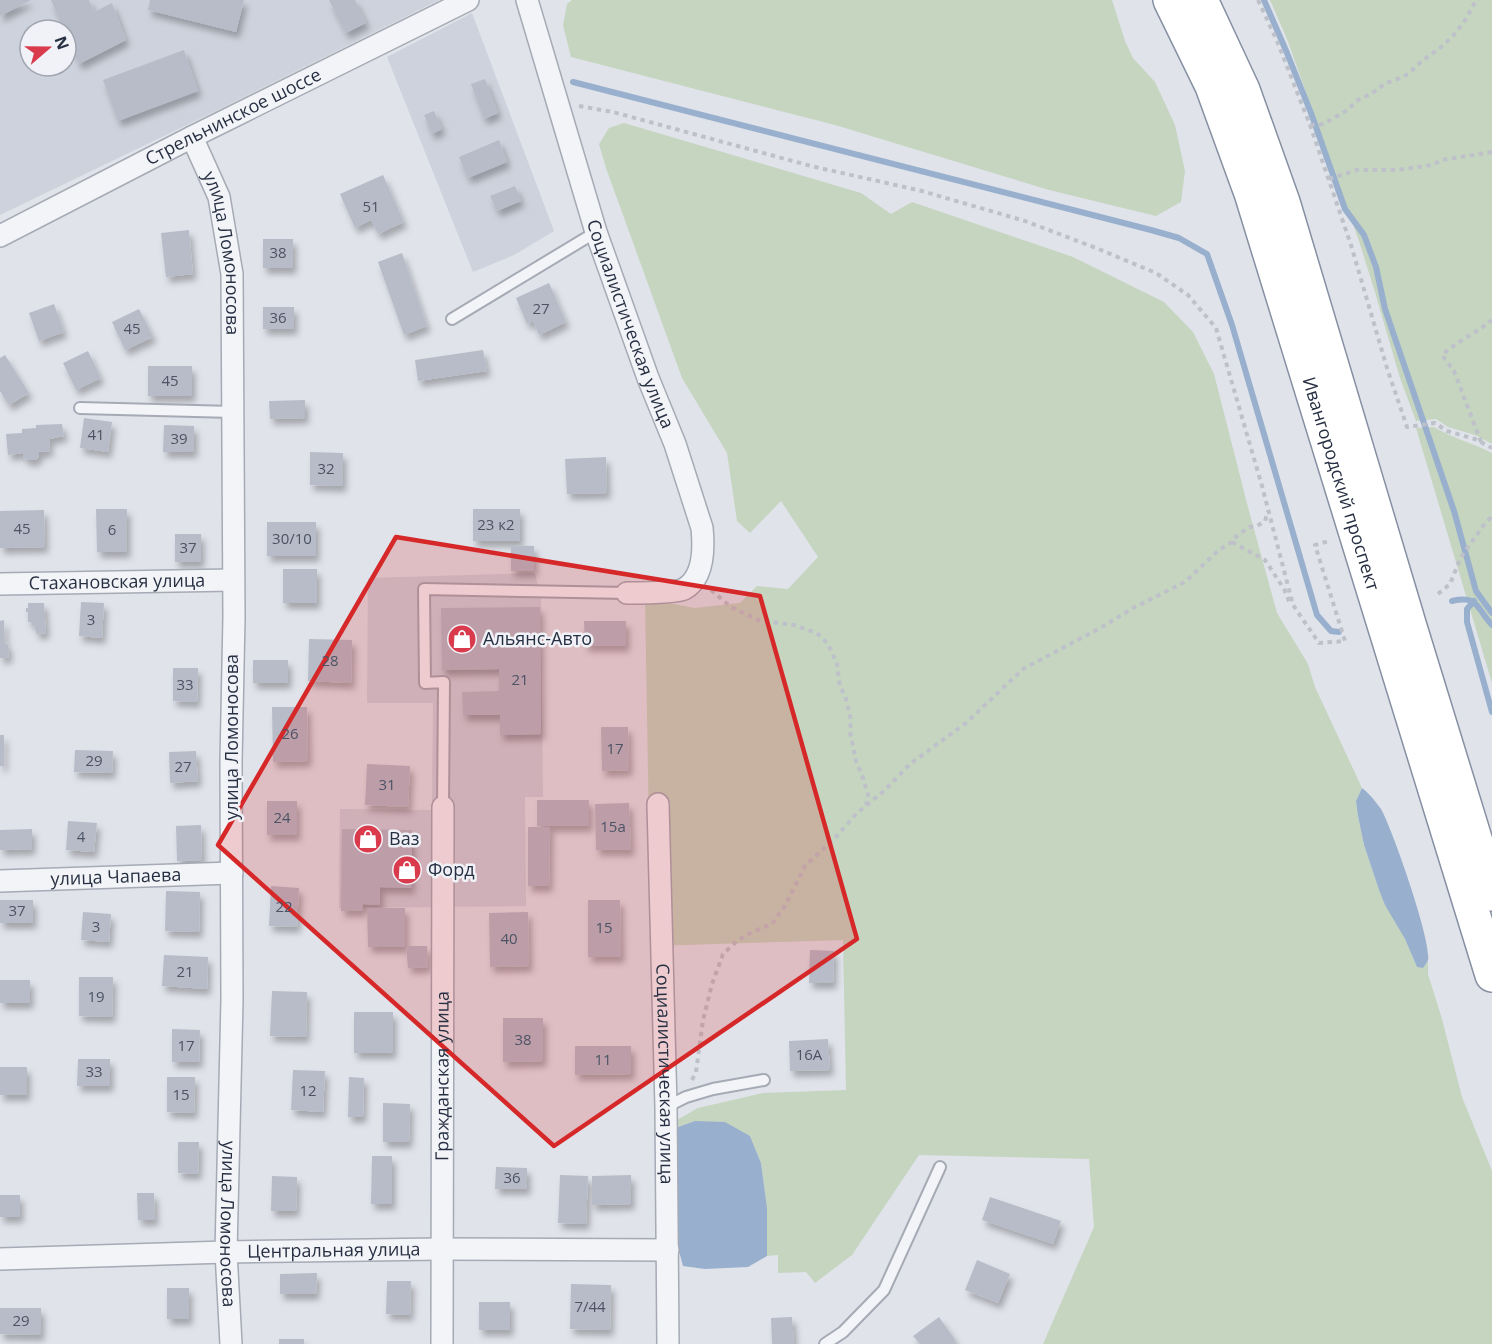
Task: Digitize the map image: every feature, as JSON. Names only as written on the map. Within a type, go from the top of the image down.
[{"type":"highway","name":"Ивангородский проспект","points":[[1170,0],[1212,86],[1251,193],[1492,975]]},
{"type":"highway","name":"Ивангородский проспект","points":[[1201,0],[1243,90],[1283,202],[1492,894]]},
{"type":"street","name":"Стрельнинское шоссе","points":[[0,236],[192,137],[468,0]]},
{"type":"street","name":"Социалистическая улица","points":[[527,0],[596,232],[648,378],[675,444],[702,528],[704,543],[696,579]]},
{"type":"street","name":"улица Ломоносова","points":[[192,137],[219,197],[232,274],[234,580],[231,762],[232,1000],[226,1252],[231,1344]]},
{"type":"street","points":[[627,593],[682,591],[696,579]]},
{"type":"street","name":"Стахановская улица","points":[[0,584],[234,580]]},
{"type":"street","name":"Социалистическая улица","points":[[658,804],[666,1107],[668,1344]]},
{"type":"street","name":"Гражданская улица","points":[[442,1344],[443,807]]},
{"type":"street","name":"улица Чапаева","points":[[0,881],[232,873]]},
{"type":"street","name":"Центральная улица","points":[[0,1259],[226,1252],[441,1249],[668,1250]]},
{"type":"lane","points":[[452,319],[596,232]]},
{"type":"lane","points":[[80,408],[233,412]]},
{"type":"lane","points":[[443,807],[444,682],[425,683],[424,588],[627,593]]},
{"type":"lane","points":[[666,1107],[686,1097],[713,1089],[765,1080]]},
{"type":"lane","points":[[825,1344],[843,1332],[884,1290],[940,1167]]},
{"type":"path","points":[[1258,0],[1314,125],[1407,427],[1435,423],[1447,431],[1475,439],[1492,448]]},
{"type":"path","points":[[1314,125],[1323,124],[1386,83],[1408,74],[1453,36],[1479,0]]},
{"type":"path","points":[[558,103],[612,112],[811,166],[922,191],[1025,221],[1156,273],[1188,295],[1216,328],[1293,605]]},
{"type":"path","points":[[1330,178],[1357,170],[1397,170],[1432,165],[1442,160],[1492,153]]},
{"type":"path","points":[[1481,442],[1454,371],[1442,355],[1456,343],[1492,320]]},
{"type":"path","points":[[686,1097],[696,1072],[703,1020],[712,984],[723,954],[737,940],[772,924],[805,866],[835,838],[857,813],[884,791],[910,764],[966,723],[1023,669],[1185,582],[1233,539],[1249,527],[1257,526],[1265,521],[1268,510]]},
{"type":"path","points":[[1438,594],[1450,584],[1461,557],[1492,516]]},
{"type":"path","points":[[1232,542],[1265,560],[1289,601],[1319,643],[1345,641],[1315,545],[1329,541]]},
{"type":"path","points":[[696,579],[731,607],[758,620],[794,625],[817,633],[828,644],[837,664],[840,687],[845,695],[849,711],[850,732],[856,761],[868,795],[866,806]]},
{"type":"highlighted area","points":[[396,537],[760,596],[857,939],[554,1146],[218,845]]},
{"type":"shaded area","points":[[0,0],[439,0],[0,215]]},
{"type":"shaded area","points":[[472,13],[554,231],[514,255],[473,272],[387,57]]},
{"type":"shaded area","points":[[535,573],[541,598],[543,797],[525,797],[526,906],[339,908],[340,809],[432,810],[433,703],[367,703],[368,578]]},
{"type":"green space","points":[[572,0],[1112,0],[1133,58],[1155,82],[1175,125],[1185,171],[1181,202],[1156,216],[1049,190],[835,125],[571,57],[563,25],[567,4]]},
{"type":"green space","points":[[1270,0],[1492,0],[1492,444],[1475,435],[1448,427],[1436,419],[1416,421],[1400,378],[1359,241],[1287,39]]},
{"type":"green space","points":[[624,123],[861,193],[891,214],[912,202],[1073,257],[1164,302],[1193,332],[1214,374],[1277,613],[1308,664],[1315,687],[1362,788],[1356,801],[1358,816],[1364,845],[1379,890],[1417,967],[1423,968],[1428,961],[1428,974],[1462,1097],[1492,1171],[1492,1344],[1043,1344],[1094,1227],[1089,1159],[919,1155],[852,1255],[815,1283],[806,1272],[778,1273],[778,1255],[767,1256],[767,1208],[761,1163],[750,1136],[695,1121],[678,1127],[677,1120],[698,1108],[763,1093],[846,1090],[843,940],[651,946],[645,598],[694,608],[740,603],[757,586],[788,589],[818,557],[781,501],[750,533],[737,521],[727,453],[682,378],[599,144],[609,128]]},
{"type":"green space","points":[[1434,427],[1492,453],[1492,683],[1416,428]]},
{"type":"water","points":[[1362,788],[1381,809],[1394,838],[1410,885],[1428,949],[1428,960],[1423,968],[1417,967],[1379,890],[1364,845],[1358,816],[1356,801]]},
{"type":"water","points":[[695,1121],[725,1122],[750,1136],[761,1163],[767,1208],[767,1256],[748,1267],[705,1269],[683,1266],[676,1240],[674,1138],[678,1127]]},
{"type":"building","points":[[0,0],[31,0],[0,16]]},
{"type":"building","points":[[51,0],[89,0],[94,12],[112,3],[126,40],[79,64],[78,18],[59,18]]},
{"type":"building","points":[[150,0],[244,0],[236,32],[148,10]]},
{"type":"building","points":[[329,0],[355,0],[366,23],[346,33]]},
{"type":"building","points":[[184,50],[198,91],[118,121],[103,80]]},
{"type":"building","points":[[485,79],[498,113],[484,119],[471,84]]},
{"type":"building","points":[[434,111],[442,129],[432,134],[424,115]]},
{"type":"building","points":[[499,140],[507,162],[468,178],[459,157]]},
{"type":"building","points":[[383,175],[404,222],[378,234],[371,220],[355,228],[340,194]]},
{"type":"building","points":[[515,186],[521,201],[497,211],[490,196]]},
{"type":"building","points":[[189,230],[193,274],[166,277],[161,233]]},
{"type":"building","points":[[263,239],[293,239],[293,268],[263,268]]},
{"type":"building","points":[[402,253],[427,326],[404,335],[378,262]]},
{"type":"building","points":[[549,283],[566,322],[539,335],[533,321],[527,324],[516,298]]},
{"type":"building","points":[[54,304],[64,332],[39,341],[29,313]]},
{"type":"building","points":[[263,307],[294,307],[294,329],[263,329]]},
{"type":"building","points":[[139,309],[153,337],[125,350],[112,322]]},
{"type":"building","points":[[483,350],[487,371],[418,381],[415,360]]},
{"type":"building","points":[[88,351],[101,378],[76,390],[63,363]]},
{"type":"building","points":[[5,355],[29,393],[9,405],[0,391],[0,358]]},
{"type":"building","points":[[148,366],[192,366],[192,396],[148,396]]},
{"type":"building","points":[[305,400],[305,418],[270,419],[269,401]]},
{"type":"building","points":[[84,418],[112,422],[108,452],[80,448]]},
{"type":"building","points":[[62,424],[64,436],[49,439],[50,451],[39,452],[36,460],[27,460],[23,457],[23,453],[8,455],[6,434],[22,433],[22,429],[36,428],[36,425]]},
{"type":"building","points":[[164,425],[194,426],[194,452],[163,452]]},
{"type":"building","points":[[310,452],[343,453],[343,486],[310,485]]},
{"type":"building","points":[[606,457],[607,493],[567,494],[565,459]]},
{"type":"building","points":[[96,509],[127,509],[127,552],[97,552]]},
{"type":"building","points":[[473,509],[520,509],[520,541],[473,541]]},
{"type":"building","points":[[44,510],[45,547],[0,548],[0,511]]},
{"type":"building","points":[[267,522],[316,522],[316,556],[267,556]]},
{"type":"building","points":[[175,534],[201,534],[201,562],[175,562]]},
{"type":"building","points":[[511,545],[534,546],[534,571],[511,571]]},
{"type":"building","points":[[283,569],[317,569],[317,603],[283,603]]},
{"type":"building","points":[[81,602],[104,603],[102,638],[79,636]]},
{"type":"building","points":[[28,603],[44,603],[46,633],[37,634],[34,623],[28,622],[26,608],[28,608]]},
{"type":"building","points":[[540,607],[541,734],[500,735],[500,715],[463,715],[462,692],[499,691],[499,669],[442,670],[441,608]]},
{"type":"building","points":[[4,620],[5,644],[7,643],[9,649],[8,658],[0,658],[0,621]]},
{"type":"building","points":[[584,621],[626,621],[626,646],[585,646]]},
{"type":"building","points":[[309,639],[352,640],[351,683],[308,681]]},
{"type":"building","points":[[253,660],[288,660],[288,683],[253,683]]},
{"type":"building","points":[[173,668],[198,668],[197,702],[173,701]]},
{"type":"building","points":[[272,707],[307,707],[308,761],[273,762]]},
{"type":"building","points":[[601,727],[628,727],[629,770],[602,771]]},
{"type":"building","points":[[0,735],[4,735],[4,766],[0,766]]},
{"type":"building","points":[[75,750],[113,751],[112,773],[74,772]]},
{"type":"building","points":[[196,751],[198,781],[170,783],[169,752]]},
{"type":"building","points":[[367,764],[410,766],[408,807],[365,805]]},
{"type":"building","points":[[537,800],[589,800],[589,826],[537,826]]},
{"type":"building","points":[[267,801],[297,801],[297,835],[267,835]]},
{"type":"building","points":[[629,803],[631,850],[596,850],[595,804]]},
{"type":"building","points":[[68,821],[97,823],[94,852],[66,850]]},
{"type":"building","points":[[201,825],[202,860],[177,861],[176,826]]},
{"type":"building","points":[[528,827],[550,827],[549,886],[528,886]]},
{"type":"building","points":[[32,829],[32,849],[0,850],[0,830]]},
{"type":"building","points":[[342,829],[412,830],[411,888],[380,887],[380,905],[363,904],[363,911],[341,911]]},
{"type":"building","points":[[271,886],[299,888],[297,927],[269,926]]},
{"type":"building","points":[[166,891],[200,892],[199,932],[165,931]]},
{"type":"building","points":[[0,900],[33,900],[33,923],[0,923]]},
{"type":"building","points":[[588,900],[620,900],[621,957],[588,957]]},
{"type":"building","points":[[367,908],[405,908],[405,947],[368,947]]},
{"type":"building","points":[[83,912],[111,914],[109,942],[81,940]]},
{"type":"building","points":[[528,912],[529,966],[490,967],[489,913]]},
{"type":"building","points":[[406,946],[427,946],[428,967],[408,968]]},
{"type":"building","points":[[810,950],[834,951],[833,983],[809,983]]},
{"type":"building","points":[[164,955],[208,957],[207,989],[162,986]]},
{"type":"building","points":[[79,977],[113,977],[112,1017],[79,1016]]},
{"type":"building","points":[[0,980],[30,980],[30,1003],[0,1003]]},
{"type":"building","points":[[272,991],[307,992],[306,1037],[270,1036]]},
{"type":"building","points":[[354,1012],[393,1012],[393,1053],[354,1053]]},
{"type":"building","points":[[503,1018],[543,1018],[543,1061],[503,1062]]},
{"type":"building","points":[[172,1029],[200,1030],[199,1062],[172,1062]]},
{"type":"building","points":[[828,1039],[830,1070],[790,1071],[789,1041]]},
{"type":"building","points":[[575,1046],[631,1046],[631,1074],[575,1075]]},
{"type":"building","points":[[78,1059],[110,1059],[110,1086],[77,1086]]},
{"type":"building","points":[[0,1067],[27,1067],[27,1095],[0,1095]]},
{"type":"building","points":[[293,1070],[325,1071],[323,1112],[291,1110]]},
{"type":"building","points":[[167,1077],[195,1077],[194,1113],[167,1112]]},
{"type":"building","points":[[349,1077],[364,1078],[363,1117],[348,1117]]},
{"type":"building","points":[[383,1103],[410,1104],[409,1142],[383,1142]]},
{"type":"building","points":[[178,1142],[199,1142],[198,1174],[178,1173]]},
{"type":"building","points":[[372,1156],[392,1156],[392,1204],[371,1204]]},
{"type":"building","points":[[496,1167],[527,1168],[527,1189],[495,1189]]},
{"type":"building","points":[[560,1175],[588,1176],[586,1224],[558,1223]]},
{"type":"building","points":[[631,1175],[631,1204],[592,1205],[592,1176]]},
{"type":"building","points":[[272,1176],[297,1177],[296,1211],[271,1211]]},
{"type":"building","points":[[137,1193],[154,1193],[155,1220],[138,1220]]},
{"type":"building","points":[[0,1195],[20,1195],[20,1217],[0,1217]]},
{"type":"building","points":[[990,1197],[1061,1221],[1053,1244],[982,1220]]},
{"type":"building","points":[[977,1260],[1010,1274],[998,1303],[965,1290]]},
{"type":"building","points":[[317,1273],[316,1294],[280,1294],[280,1274]]},
{"type":"building","points":[[387,1281],[411,1281],[410,1315],[386,1314]]},
{"type":"building","points":[[571,1284],[611,1285],[610,1330],[570,1329]]},
{"type":"building","points":[[167,1288],[189,1288],[189,1319],[167,1319]]},
{"type":"building","points":[[479,1302],[510,1302],[510,1330],[479,1330]]},
{"type":"building","points":[[0,1308],[41,1308],[41,1335],[0,1334]]},
{"type":"building","points":[[792,1317],[794,1344],[772,1344],[771,1318]]},
{"type":"building","points":[[939,1317],[956,1341],[952,1344],[920,1344],[913,1336]]},
{"type":"building","points":[[279,1339],[304,1339],[304,1344],[279,1344]]},
{"type":"waterway","points":[[1264,0],[1311,113],[1345,209],[1364,235],[1376,267],[1385,309],[1454,511],[1476,591],[1492,613]]},
{"type":"waterway","points":[[573,82],[1151,230],[1179,238],[1207,254],[1232,325],[1317,615],[1331,631],[1339,632]]},
{"type":"waterway","points":[[1452,601],[1472,601],[1492,625]]},
{"type":"waterway","points":[[1474,601],[1467,609],[1467,622],[1492,712]]},
{"type":"place","name":"Альянс-Авто","points":[[462,639]]},
{"type":"place","name":"Ваз","points":[[368,839]]},
{"type":"place","name":"Форд","points":[[407,870]]}]
